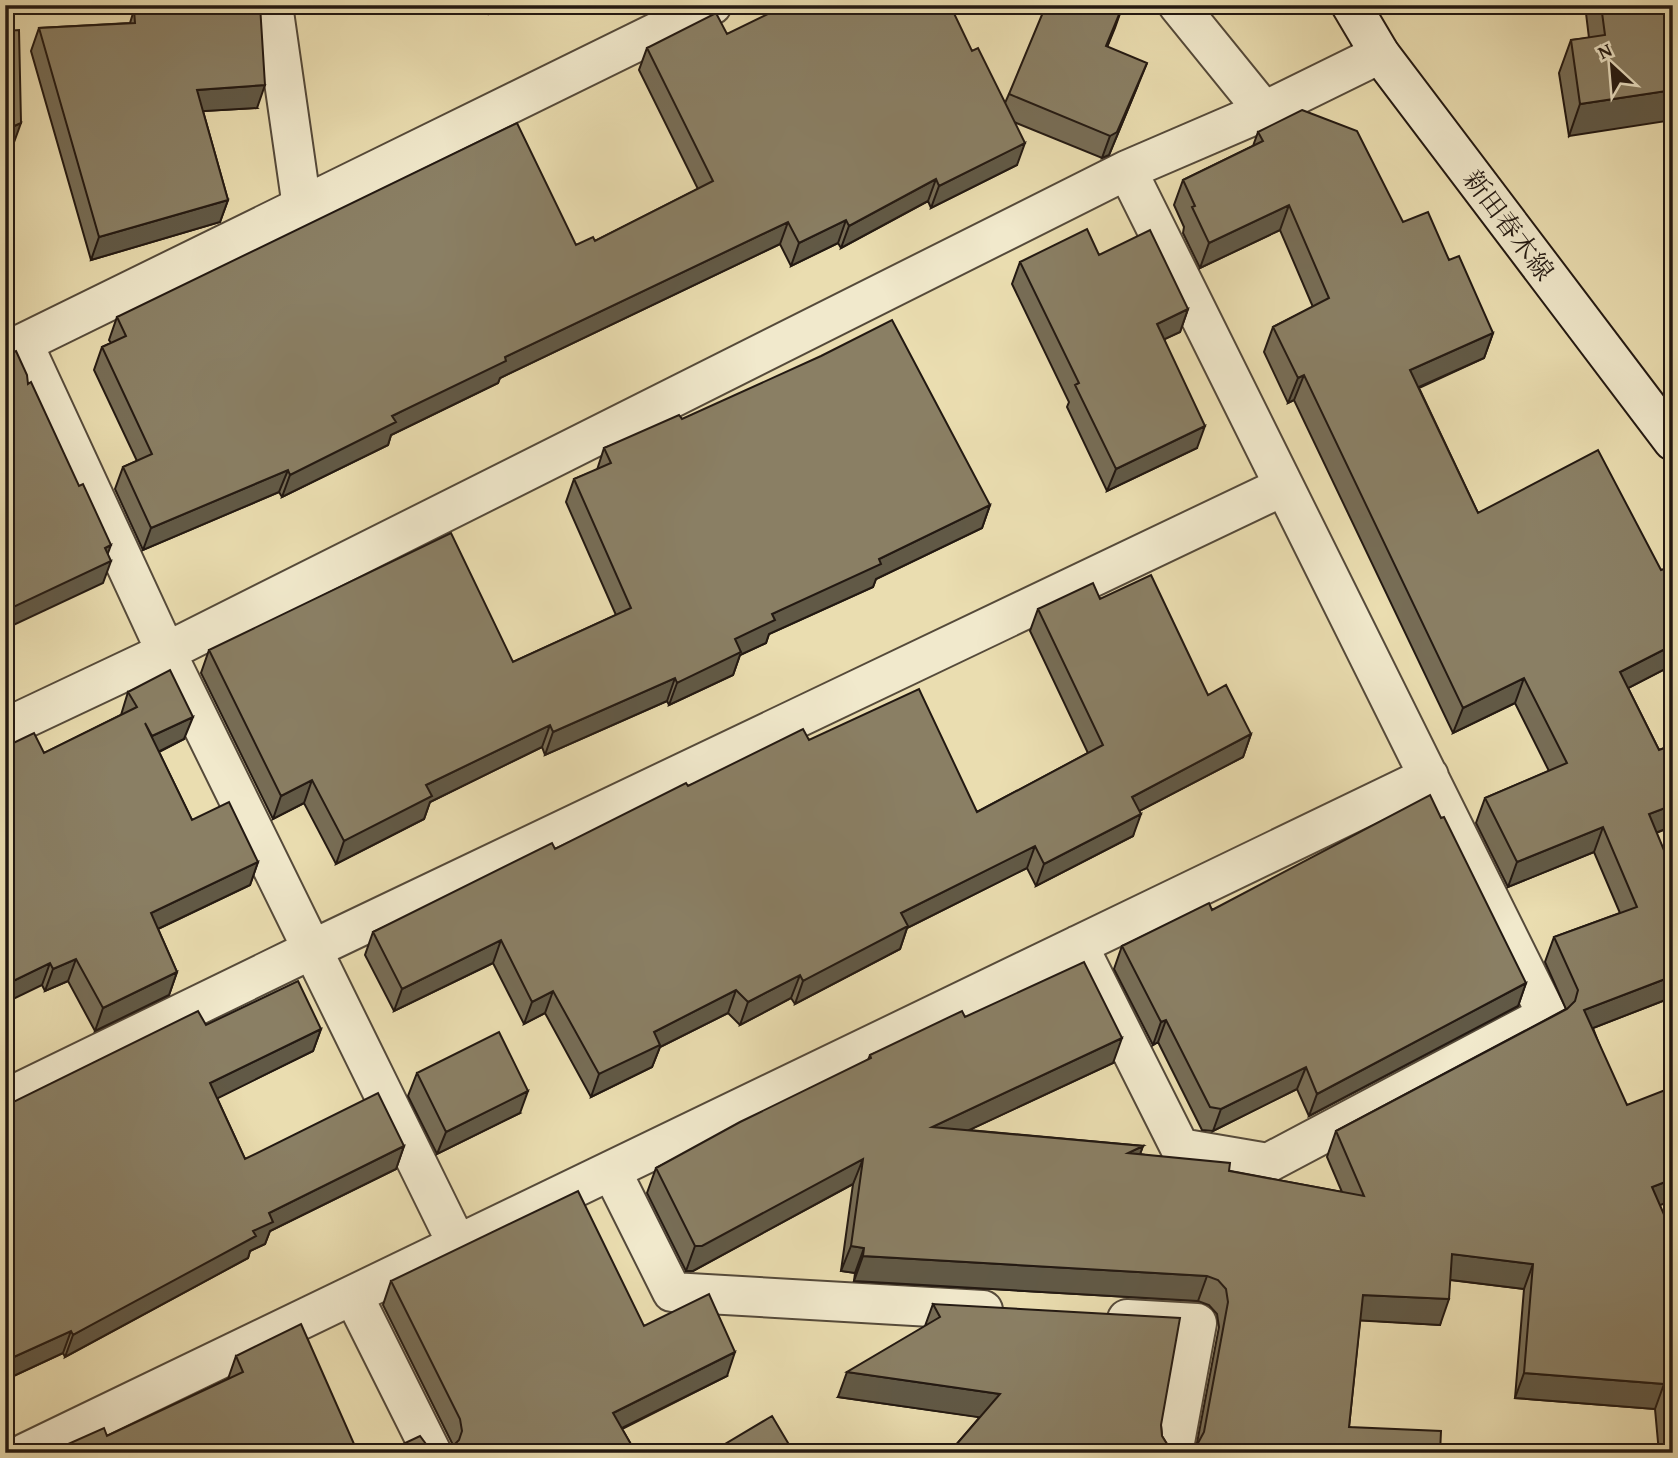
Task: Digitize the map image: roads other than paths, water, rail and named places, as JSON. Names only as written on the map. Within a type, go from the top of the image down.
[{"type":"street","points":[[273,5],[302,207]]},
{"type":"street","points":[[458,1246],[14,347],[712,5]]},
{"type":"street","points":[[1178,5],[1264,111]]},
{"type":"street","name":"新田春木線","points":[[1351,5],[1380,54],[1673,441]]},
{"type":"street","points":[[5,728],[166,652],[1127,170],[1264,111],[1380,54]]},
{"type":"street","points":[[1079,945],[1180,1149],[1268,1163],[1547,1015],[1127,170]]},
{"type":"street","points":[[5,1099],[313,949],[1284,486]]},
{"type":"street","points":[[25,1453],[1429,776]]},
{"type":"street","points":[[612,1172],[672,1292],[1017,1312]]},
{"type":"street","points":[[353,1295],[432,1453]]},
{"type":"street","points":[[1086,1317],[1197,1323],[1173,1453]]}]
